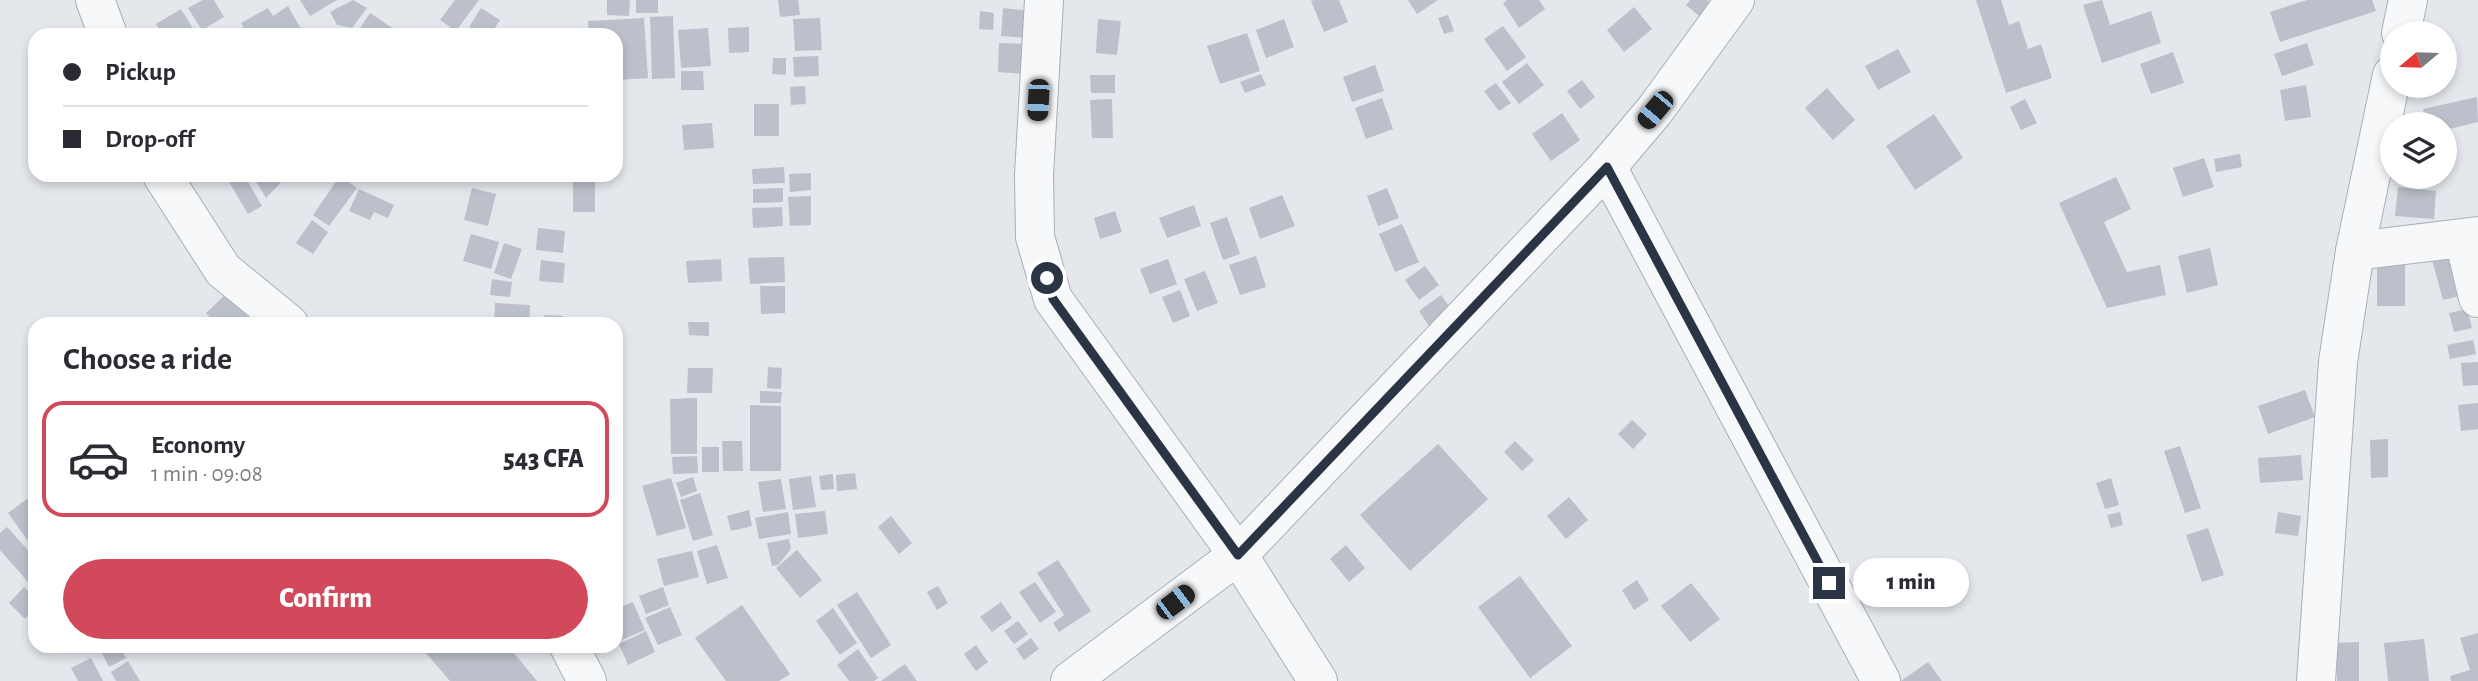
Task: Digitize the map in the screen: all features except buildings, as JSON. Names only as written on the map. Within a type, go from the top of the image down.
[{"type":"street","points":[[95,0],[105,28]]},
{"type":"street","points":[[1044,0],[1034,175],[1035,237],[1053,299],[1238,555],[1318,681]]},
{"type":"street","points":[[1070,681],[1238,555],[1607,167],[1655,110],[1735,0]]},
{"type":"street","points":[[2404,21],[2408,0]]},
{"type":"street","points":[[2316,681],[2339,362],[2355,251],[2387,98]]},
{"type":"street","points":[[1607,167],[1881,681]]},
{"type":"street","points":[[166,182],[223,270],[280,317]]},
{"type":"street","points":[[2355,251],[2471,237],[2478,298]]},
{"type":"street","points":[[572,653],[586,681]]},
{"type":"route","points":[[1047,278],[1053,299],[1238,555],[1607,167],[1829,583]]}]
